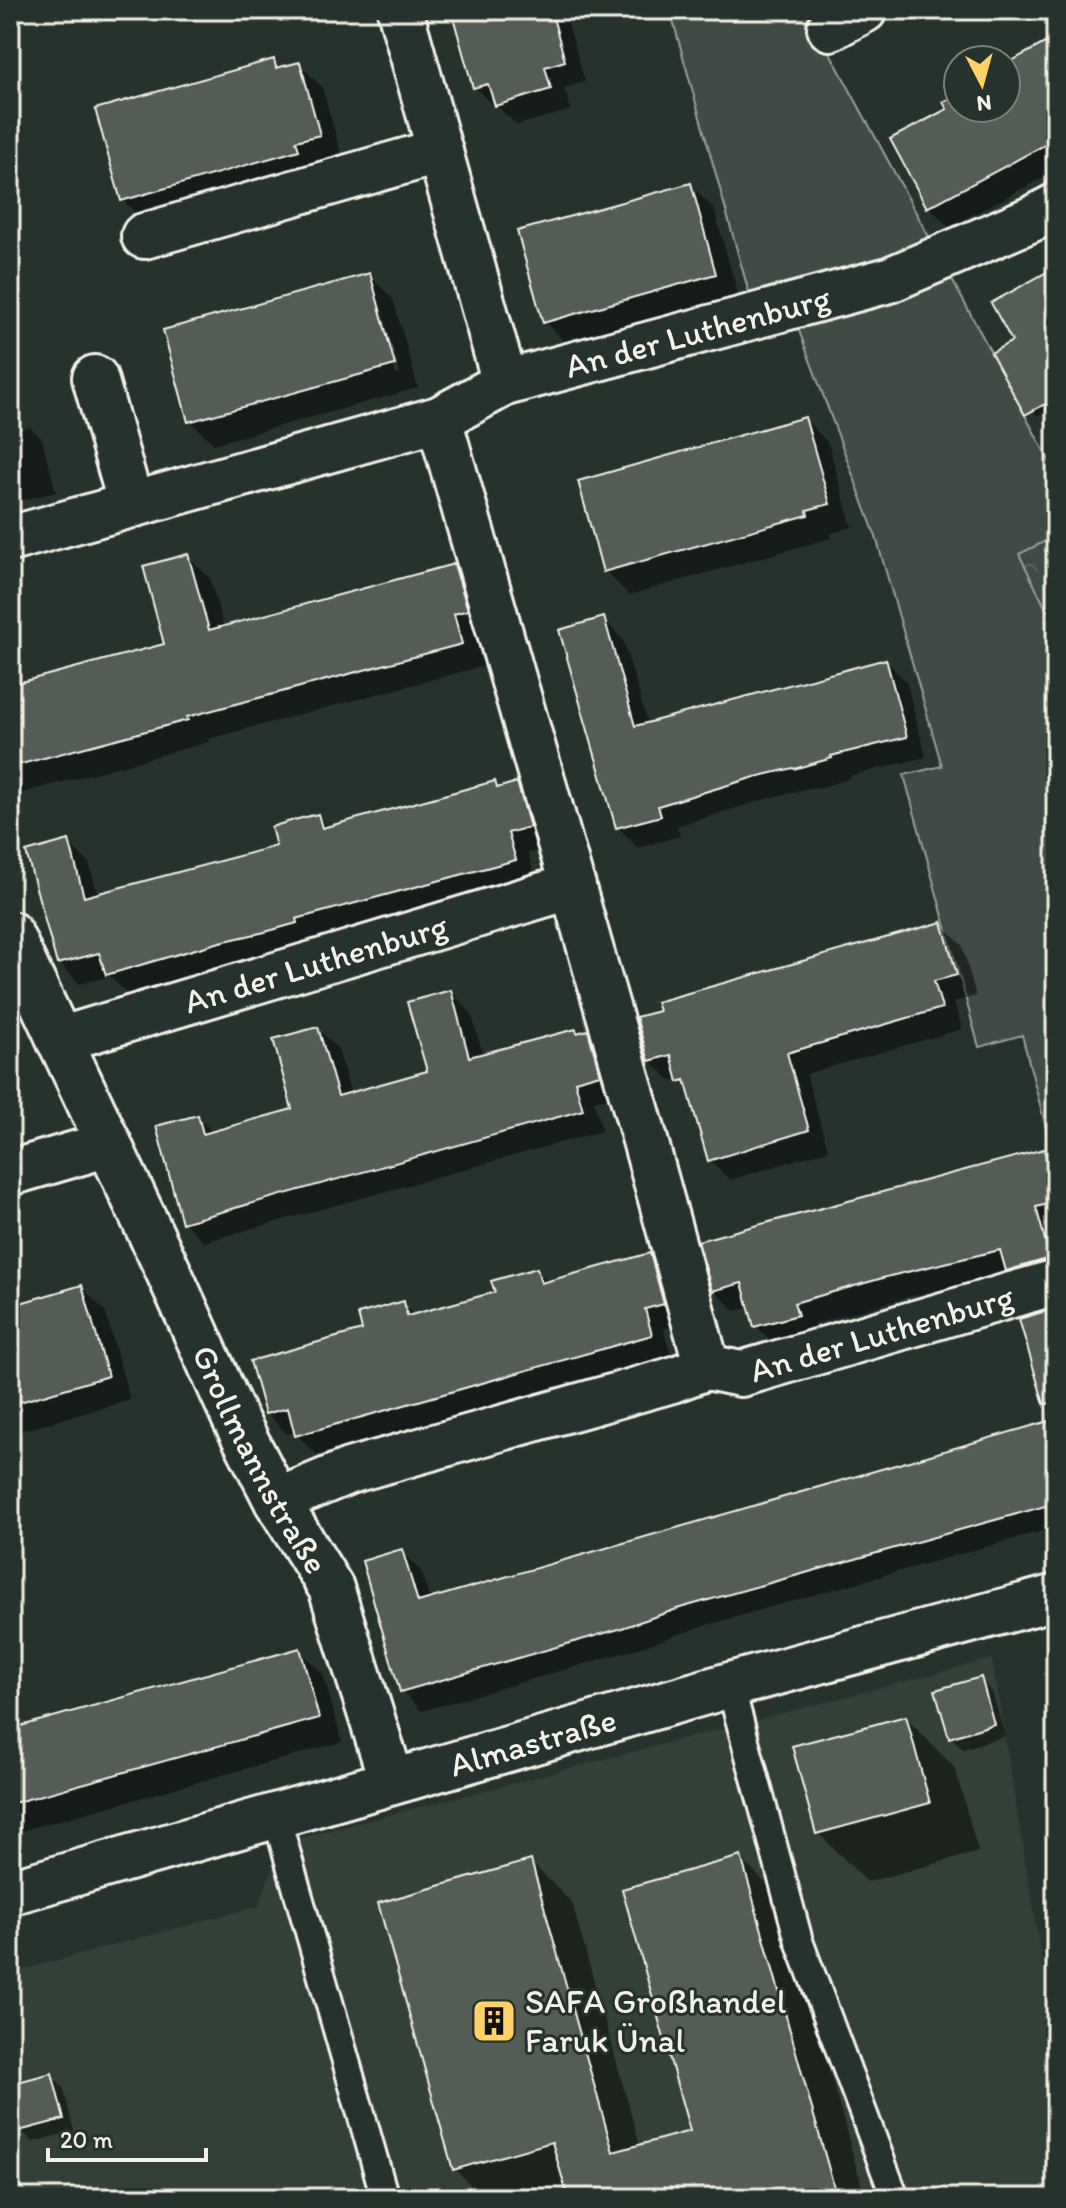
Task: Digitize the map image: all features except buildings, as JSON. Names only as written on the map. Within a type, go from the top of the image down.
[{"type":"street","points":[[400,10],[505,383]]},
{"type":"street","points":[[144,236],[440,151]]},
{"type":"street","name":"An der Luthenburg","points":[[10,539],[439,419],[505,383],[889,280],[1056,206]]},
{"type":"street","points":[[95,378],[131,505]]},
{"type":"street","name":"An der Luthenburg","points":[[439,419],[707,1367]]},
{"type":"street","name":"An der Luthenburg","points":[[59,1040],[573,886]]},
{"type":"street","name":"Grollmannstraße","points":[[10,934],[228,1405],[277,1501],[331,1588],[392,1782]]},
{"type":"street","points":[[10,1173],[109,1144]]},
{"type":"street","name":"An der Luthenburg","points":[[277,1501],[349,1471],[672,1380],[707,1367],[741,1374],[1056,1282]]},
{"type":"street","name":"Almastraße","points":[[10,1892],[730,1685],[1056,1597]]},
{"type":"lane","points":[[730,1685],[799,1941],[895,2198]]},
{"type":"lane","points":[[276,1816],[385,2198]]},
{"type":"shaded area","points":[[992,1659],[1051,2016],[1056,2016],[1056,2198],[10,2198],[10,1973],[259,1906],[281,1843]]},
{"type":"green space","points":[[670,10],[807,10],[1056,473],[1056,1167],[1022,1035],[979,1047],[904,775],[942,766],[876,537],[798,328],[751,300]]},
{"type":"green space","points":[[1056,536],[1056,629],[1019,554]]},
{"type":"place","name":"SAFA Großhandel Faruk Ünal","points":[[494,2021]]}]
